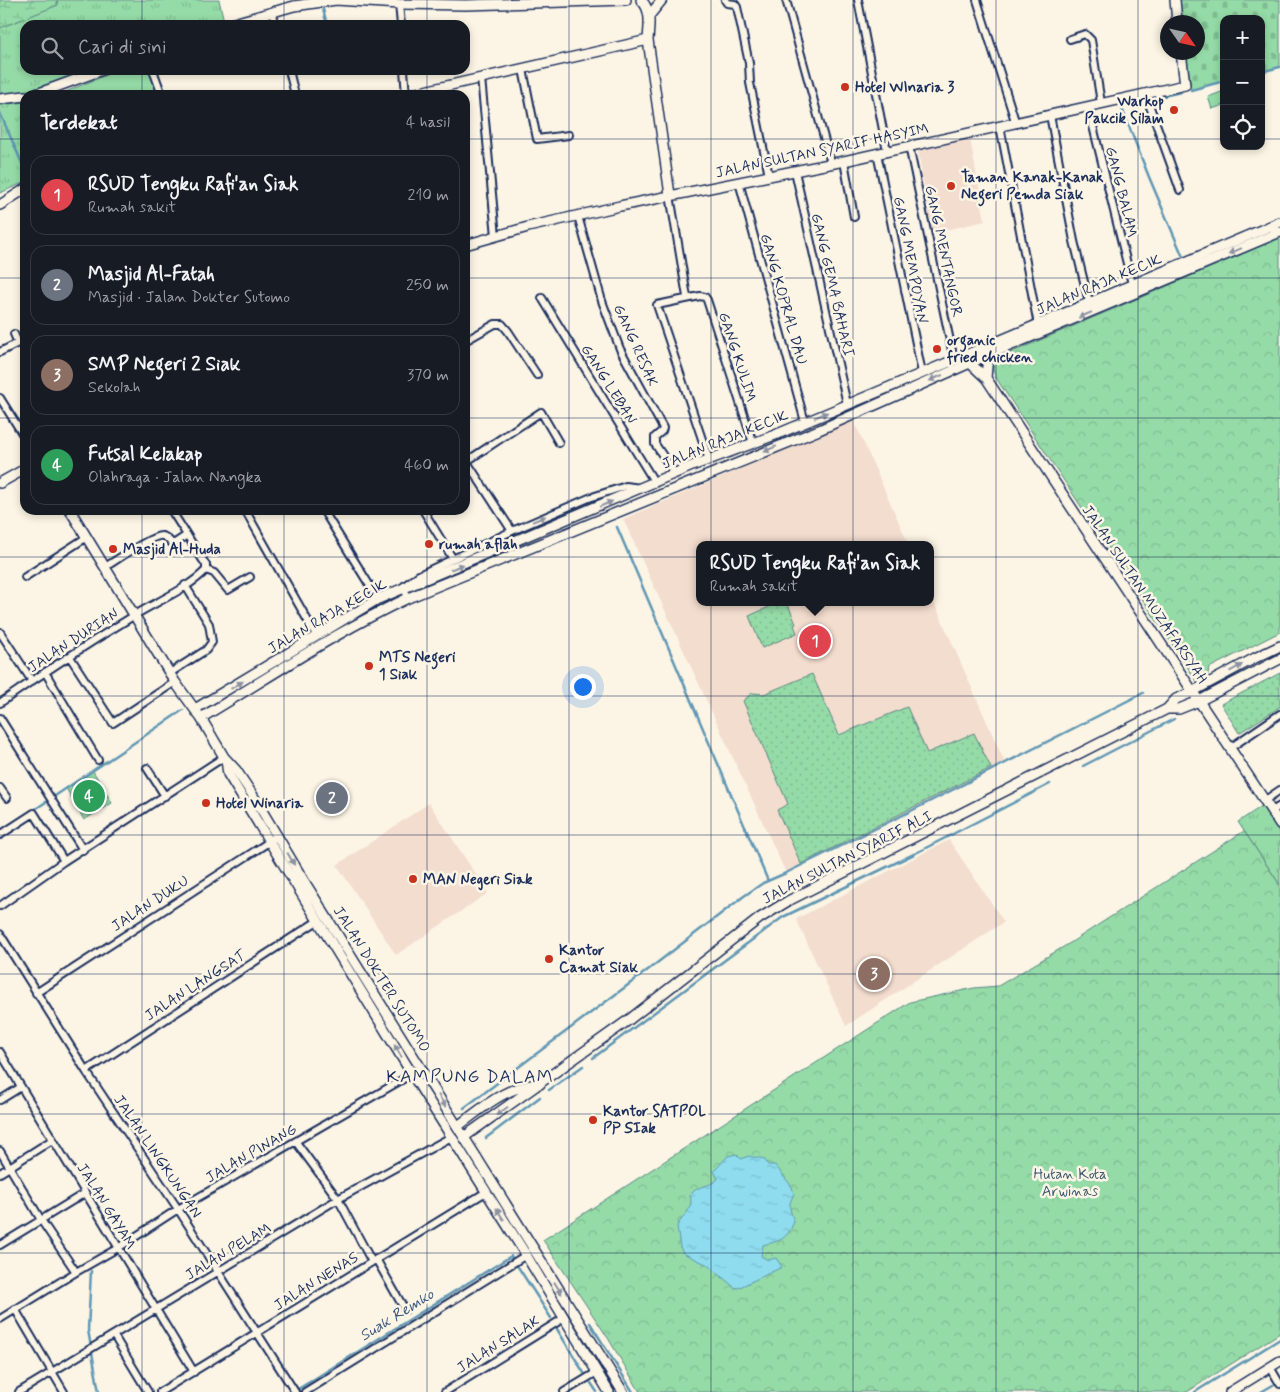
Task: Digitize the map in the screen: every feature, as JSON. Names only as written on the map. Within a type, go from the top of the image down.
[{"type":"main road","points":[[244,20],[312,3],[336,0],[399,4],[466,5],[626,0]]},
{"type":"main road","points":[[641,0],[647,8],[649,16],[648,40],[670,195]]},
{"type":"main road","points":[[649,16],[662,0]]},
{"type":"main road","points":[[1175,0],[1177,15]]},
{"type":"main road","points":[[428,90],[648,40]]},
{"type":"main road","name":"JALAN SULTAN SYARIF HASYIM","points":[[470,244],[670,195],[844,161],[1185,85],[1182,60]]},
{"type":"main road","points":[[49,90],[89,75]]},
{"type":"main road","points":[[0,99],[20,97]]},
{"type":"main road","points":[[0,205],[20,194]]},
{"type":"main road","name":"JALAN RAJA KECIK","points":[[201,718],[276,666],[316,635],[378,600],[404,588],[1038,324],[1060,320],[1089,302],[1280,222]]},
{"type":"main road","name":"JALAN RAJA KECIK","points":[[195,709],[408,598],[819,430],[970,364],[1060,320],[1280,232]]},
{"type":"main road","points":[[986,378],[988,355]]},
{"type":"main road","name":"JALAN SULTAN MUZAFARSYAH","points":[[970,364],[986,378],[1280,824]]},
{"type":"main road","points":[[0,483],[20,472]]},
{"type":"main road","name":"JALAN DOKTER SUTOMO","points":[[73,515],[175,682],[201,718],[225,758],[228,774],[304,882],[623,1392]]},
{"type":"main road","name":"JALAN SULTAN SYARIF ALI","points":[[464,1137],[630,1019],[760,918],[788,901],[1167,708],[1176,699],[1280,646]]},
{"type":"main road","name":"JALAN SULTAN SYARIF ALI","points":[[1167,708],[1179,709],[1199,701],[1280,659]]},
{"type":"main road","name":"JALAN DOKTER SUTOMO","points":[[274,838],[319,920],[486,1192],[519,1259],[564,1318],[610,1392]]},
{"type":"main road","points":[[458,1126],[497,1097],[510,1090],[527,1085],[540,1084]]},
{"type":"main road","points":[[578,1342],[588,1336]]},
{"type":"main road","points":[[1230,1392],[1280,1361]]},
{"type":"street","points":[[725,0],[729,4],[735,4],[737,7],[769,176]]},
{"type":"street","points":[[786,0],[832,163]]},
{"type":"street","points":[[858,0],[887,151]]},
{"type":"street","points":[[977,0],[1016,124]]},
{"type":"street","points":[[399,4],[401,20]]},
{"type":"street","points":[[272,12],[274,20]]},
{"type":"street","points":[[1070,39],[1085,34],[1091,40],[1102,103]]},
{"type":"street","points":[[523,69],[537,139],[569,135]]},
{"type":"street","points":[[156,75],[160,90]]},
{"type":"street","points":[[289,75],[294,90]]},
{"type":"street","points":[[404,75],[406,90]]},
{"type":"street","points":[[480,78],[496,236]]},
{"type":"street","points":[[1145,93],[1180,190]]},
{"type":"street","name":"GANG BALAM","points":[[1088,106],[1132,284]]},
{"type":"street","points":[[1050,115],[1074,241],[1089,302]]},
{"type":"street","points":[[1000,126],[1038,324]]},
{"type":"street","name":"GANG MENTANGOR","points":[[909,146],[954,360]]},
{"type":"street","name":"GANG MEMPOYAN","points":[[877,153],[922,373]]},
{"type":"street","points":[[844,161],[854,217]]},
{"type":"street","name":"GANG GEMA BAHARI","points":[[795,170],[847,404]]},
{"type":"street","name":"GANG KOPRAL DAU","points":[[739,182],[805,422]]},
{"type":"street","points":[[670,195],[687,297],[658,304],[709,460]]},
{"type":"street","name":"GANG RESAK","points":[[578,216],[602,301],[620,349],[663,428],[655,437],[655,444],[675,474]]},
{"type":"street","name":"GANG KULIM","points":[[687,297],[705,296],[708,300],[753,443]]},
{"type":"street","name":"GANG LEBAN","points":[[542,298],[655,483]]},
{"type":"street","points":[[470,338],[495,324],[502,324],[537,375]]},
{"type":"street","points":[[0,352],[18,343],[14,334]]},
{"type":"street","points":[[0,398],[20,430]]},
{"type":"street","points":[[470,457],[541,412],[559,443]]},
{"type":"street","points":[[470,466],[512,531]]},
{"type":"street","points":[[408,598],[404,588],[414,577],[512,531],[590,498],[619,488],[632,486],[643,488]]},
{"type":"street","points":[[174,515],[206,564],[206,570],[214,573],[228,590],[250,577]]},
{"type":"street","points":[[248,515],[316,635]]},
{"type":"street","points":[[326,515],[378,600]]},
{"type":"street","points":[[426,515],[453,559]]},
{"type":"street","points":[[105,566],[161,535],[175,544],[187,535]]},
{"type":"street","points":[[25,577],[87,537]]},
{"type":"street","name":"JALAN DURIAN","points":[[0,703],[45,672],[206,570]]},
{"type":"street","points":[[170,673],[206,650],[212,642],[209,624],[185,585]]},
{"type":"street","points":[[0,632],[32,681]]},
{"type":"street","points":[[70,657],[113,723],[175,682]]},
{"type":"street","points":[[45,672],[98,760]]},
{"type":"street","points":[[1230,748],[1280,714]]},
{"type":"street","points":[[0,718],[83,850]]},
{"type":"street","points":[[0,906],[64,861],[225,758]]},
{"type":"street","points":[[148,768],[165,796]]},
{"type":"street","points":[[0,788],[7,798]]},
{"type":"street","points":[[1264,801],[1280,790]]},
{"type":"street","points":[[1272,811],[1280,806]]},
{"type":"street","points":[[0,835],[34,813],[64,861]]},
{"type":"street","name":"JALAN DUKU","points":[[36,992],[274,838]]},
{"type":"street","name":"JALAN LANGSAT","points":[[86,1071],[319,920]]},
{"type":"street","name":"JALAN LINGKUNGAN","points":[[0,934],[86,1071],[178,1209],[295,1392]]},
{"type":"street","name":"JALAN GAYAM","points":[[0,1052],[194,1372]]},
{"type":"street","name":"JALAN PINANG","points":[[0,1319],[118,1248],[178,1209],[412,1074]]},
{"type":"street","points":[[0,1100],[21,1087]]},
{"type":"street","points":[[458,1126],[453,1136],[464,1137]]},
{"type":"street","name":"JALAN PELAM","points":[[19,1392],[338,1199],[453,1136]]},
{"type":"street","points":[[0,1173],[52,1140]]},
{"type":"street","points":[[296,1142],[338,1199],[405,1310]]},
{"type":"street","points":[[0,1151],[76,1272]]},
{"type":"street","name":"JALAN NENAS","points":[[160,1392],[486,1192]]},
{"type":"street","points":[[0,1245],[84,1193]]},
{"type":"street","points":[[305,1392],[519,1259]]},
{"type":"street","points":[[15,1310],[64,1392]]},
{"type":"street","name":"JALAN SALAK","points":[[445,1392],[564,1318]]},
{"type":"street","points":[[114,1336],[148,1392]]},
{"type":"street","points":[[1270,1367],[1280,1384]]},
{"type":"street","points":[[564,1392],[597,1372]]},
{"type":"shaded area","name":"Taman Kanak-Kanak Negeri Pemda Siak","points":[[970,139],[985,221],[932,233],[918,151]]},
{"type":"shaded area","points":[[854,421],[907,541],[696,541],[696,606],[934,606],[934,602],[1005,763],[786,873],[623,519]]},
{"type":"shaded area","name":"MAN Negeri Siak","points":[[429,803],[488,893],[396,955],[337,865]]},
{"type":"shaded area","points":[[949,840],[1004,922],[846,1026],[796,919]]},
{"type":"green space","points":[[0,0],[57,0],[58,5],[0,28]]},
{"type":"green space","points":[[57,0],[219,0],[224,20],[20,20],[20,75],[74,75],[33,89],[0,94],[0,27],[57,5]]},
{"type":"green space","points":[[1180,0],[1280,0],[1280,67],[1265,71],[1265,15],[1220,15],[1220,82],[1191,90],[1187,60],[1205,60],[1205,15],[1182,15]]},
{"type":"green space","points":[[106,75],[151,75],[157,90],[70,90]]},
{"type":"green space","points":[[1220,92],[1220,106],[1212,109],[1208,97]]},
{"type":"green space","points":[[20,103],[20,184],[0,193],[0,105]]},
{"type":"green space","points":[[1280,238],[1280,632],[1209,668],[1207,678],[1198,683],[996,378],[993,370],[994,361]]},
{"type":"green space","points":[[771,606],[789,606],[796,624],[794,625],[797,633],[762,648],[749,616]]},
{"type":"green space","points":[[1280,673],[1280,707],[1239,733],[1221,704]]},
{"type":"green space","points":[[812,674],[839,735],[907,707],[927,753],[974,733],[991,768],[801,864],[777,810],[788,804],[743,701],[752,693],[764,694]]},
{"type":"green space","points":[[93,771],[112,803],[84,820],[66,788]]},
{"type":"green space","points":[[1262,806],[1280,834],[1280,885],[1238,822]]},
{"type":"green space","name":"Hutan Kota Arwinas","points":[[1244,831],[1280,885],[1280,1333],[1187,1392],[640,1392],[608,1338],[543,1240],[910,1002],[974,988],[998,986],[1070,943]]},
{"type":"water","points":[[736,1154],[741,1159],[749,1156],[764,1159],[768,1165],[775,1165],[792,1187],[794,1194],[790,1202],[790,1210],[794,1222],[791,1228],[783,1238],[763,1245],[761,1256],[768,1260],[776,1258],[782,1267],[738,1288],[734,1287],[708,1265],[683,1253],[680,1247],[677,1226],[691,1204],[690,1195],[697,1189],[718,1179],[714,1171],[728,1156]]},
{"type":"waterway","points":[[322,5],[326,20]]},
{"type":"waterway","points":[[1265,71],[1280,67]]},
{"type":"waterway","points":[[1191,90],[1220,82]]},
{"type":"waterway","points":[[1154,98],[1181,92]]},
{"type":"waterway","points":[[1141,102],[1121,106],[1183,257]]},
{"type":"waterway","points":[[0,113],[20,159]]},
{"type":"waterway","points":[[617,527],[768,881]]},
{"type":"waterway","points":[[464,1108],[763,883],[909,812],[1143,693]]},
{"type":"waterway","points":[[31,812],[183,710]]},
{"type":"waterway","points":[[1083,766],[1174,719]]},
{"type":"waterway","points":[[593,1058],[783,917],[914,854],[1050,784]]},
{"type":"waterway","points":[[549,1090],[583,1066]]},
{"type":"waterway","points":[[486,1138],[540,1097]]},
{"type":"waterway","name":"Suak Remko","points":[[295,1391],[511,1256],[551,1318]]},
{"type":"waterway","points":[[91,1271],[88,1330],[99,1392]]},
{"type":"waterway","points":[[590,1323],[633,1392]]},
{"type":"waterway","points":[[557,1329],[584,1373]]},
{"type":"waterway","points":[[1195,1392],[1280,1339]]},
{"type":"waterway","points":[[591,1383],[597,1392]]},
{"type":"waterway","points":[[1261,1392],[1273,1385]]},
{"type":"place","name":"Hotel WInaria 3","points":[[845,87]]},
{"type":"place","name":"Warkop Pakcik Silam","points":[[1174,110]]},
{"type":"place","name":"Taman Kanak-Kanak Negeri Pemda Siak","points":[[951,186]]},
{"type":"place","name":"organic fried chicken","points":[[937,349]]},
{"type":"place","name":"rumah aflah","points":[[429,544]]},
{"type":"place","name":"Masjid Al-Huda","points":[[113,549]]},
{"type":"place","name":"RSUD Tengku Rafi'an Siak","points":[[815,641]]},
{"type":"place","name":"MTS Negeri 1 Siak","points":[[369,666]]},
{"type":"place","name":"Futsal Kelakap","points":[[89,796]]},
{"type":"place","name":"Masjid Al-Fatah","points":[[332,798]]},
{"type":"place","name":"Hotel Winaria","points":[[206,803]]},
{"type":"place","name":"MAN Negeri Siak","points":[[413,879]]},
{"type":"place","name":"Kantor Camat Siak","points":[[549,959]]},
{"type":"place","name":"SMP Negeri 2 Siak","points":[[874,974]]},
{"type":"place","name":"Kantor SATPOL PP SIak","points":[[593,1120]]},
{"type":"district","name":"KAMPUNG DALAM","points":[[470,1076]]}]
